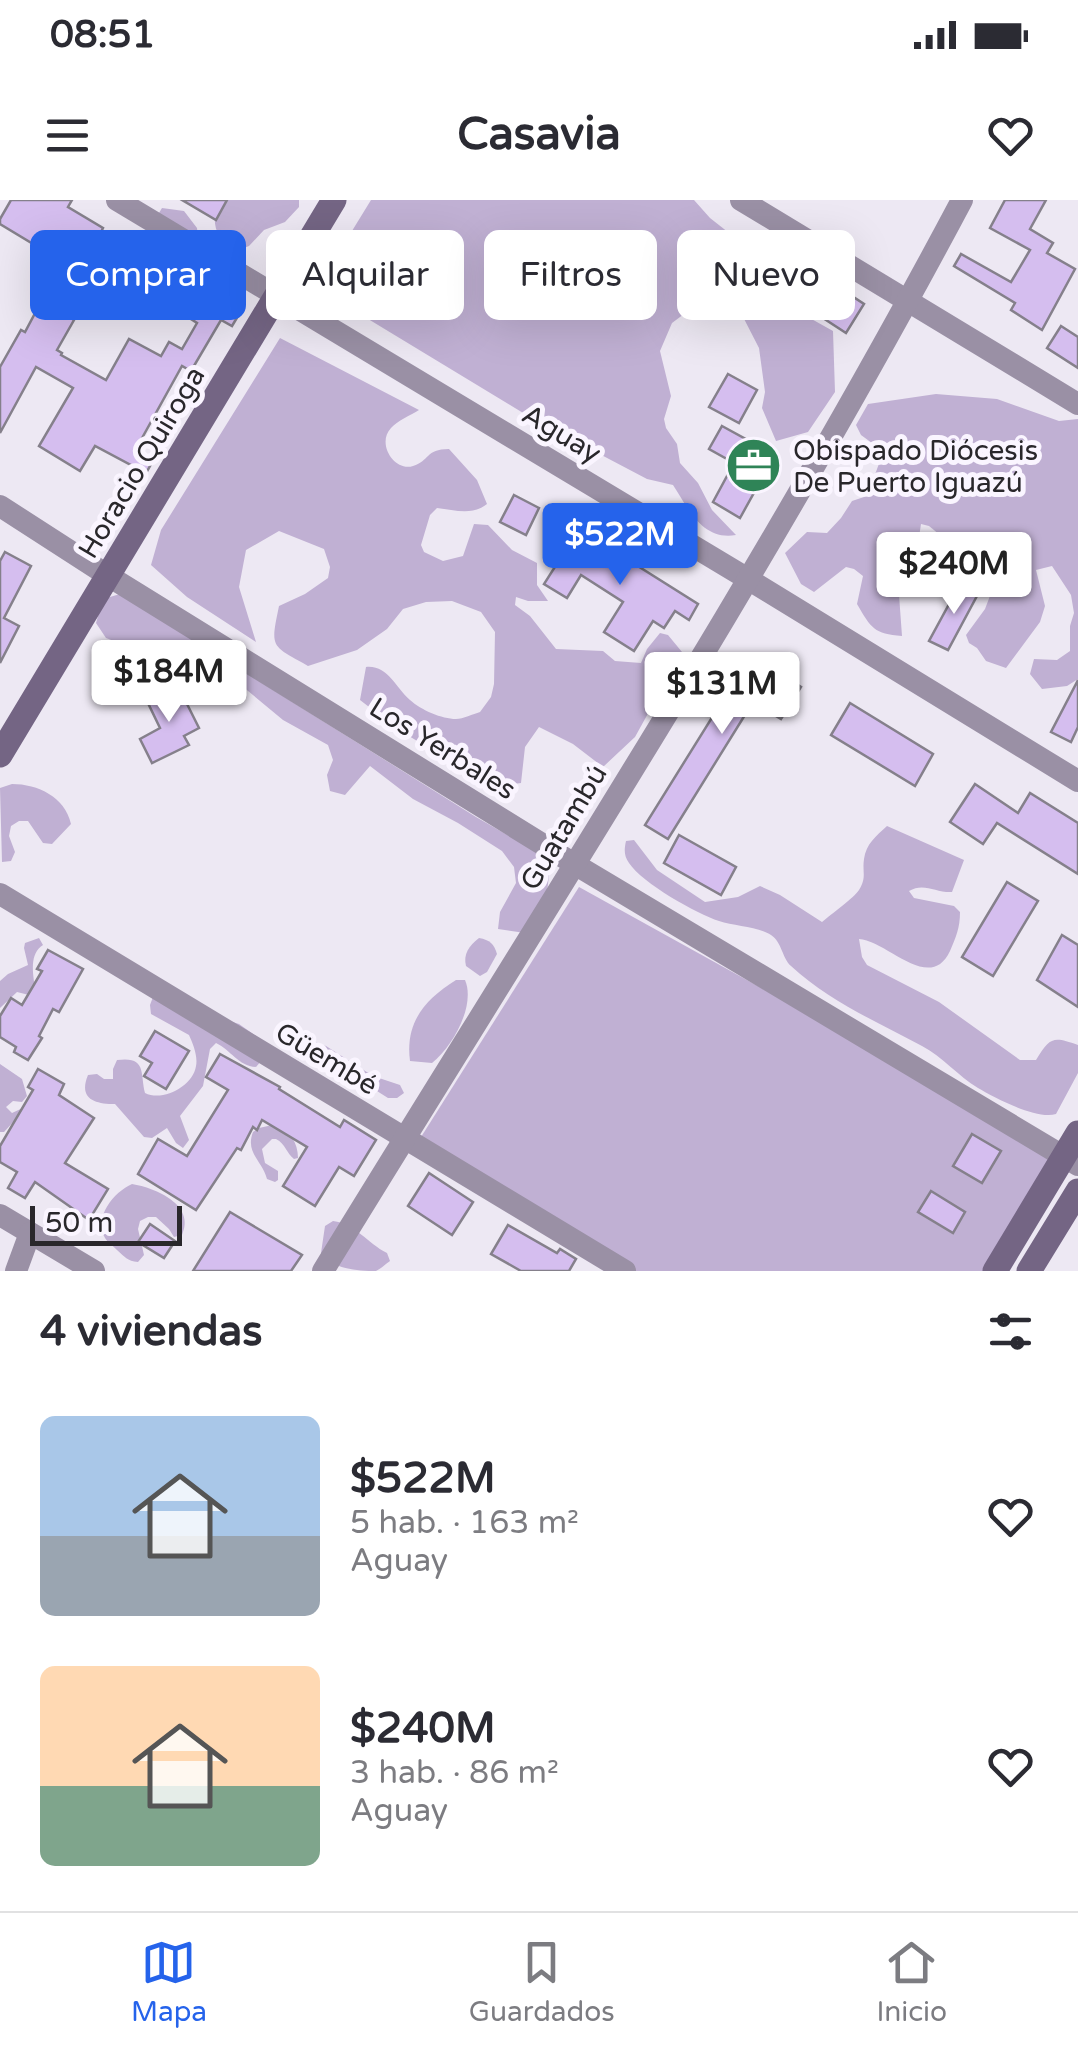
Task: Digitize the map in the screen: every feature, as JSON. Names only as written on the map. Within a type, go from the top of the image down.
[{"type":"main road","name":"Horacio Quiroga","points":[[316,230],[334,200]]},
{"type":"main road","name":"Horacio Quiroga","points":[[0,756],[266,314]]},
{"type":"main road","points":[[995,1271],[1071,1161],[1078,1133]]},
{"type":"main road","points":[[1029,1271],[1078,1191]]},
{"type":"street","name":"Aguay","points":[[117,200],[266,292]]},
{"type":"street","points":[[740,200],[1078,404]]},
{"type":"street","name":"Guatambú","points":[[323,1271],[576,865],[748,579],[908,302],[962,200]]},
{"type":"street","name":"Aguay","points":[[313,320],[1078,781]]},
{"type":"street","name":"Los Yerbales","points":[[0,506],[576,865],[1071,1161]]},
{"type":"street","name":"Güembé","points":[[0,894],[625,1271]]},
{"type":"street","points":[[0,1215],[94,1271]]},
{"type":"street","points":[[16,1271],[30,1233]]},
{"type":"shaded area","points":[[219,200],[299,200],[299,207],[285,222],[264,230],[246,247],[246,230],[217,230]]},
{"type":"shaded area","points":[[371,200],[694,200],[725,230],[677,230],[677,319],[660,351],[671,396],[664,419],[677,444],[680,463],[698,483],[712,510],[736,535],[724,536],[705,528],[673,485],[647,479],[533,419],[370,320],[464,320],[464,230],[353,230]]},
{"type":"shaded area","points":[[162,208],[184,211],[197,230],[149,230]]},
{"type":"shaded area","points":[[745,320],[813,320],[833,331],[835,392],[808,432],[776,441],[762,408],[765,392],[759,348]]},
{"type":"shaded area","points":[[280,338],[419,410],[387,434],[387,449],[394,461],[413,466],[436,451],[449,449],[477,480],[487,504],[469,511],[437,508],[430,515],[421,545],[424,552],[443,561],[463,556],[474,524],[488,525],[512,550],[537,563],[537,585],[548,601],[516,597],[515,605],[530,616],[556,649],[603,651],[615,661],[641,663],[660,633],[668,635],[682,652],[635,737],[603,767],[573,744],[539,727],[525,747],[521,783],[493,787],[399,730],[360,700],[366,667],[374,667],[386,673],[415,704],[432,713],[456,719],[480,712],[491,697],[494,684],[495,632],[481,612],[452,601],[426,602],[403,609],[387,629],[357,650],[308,666],[280,649],[274,638],[279,606],[328,578],[330,567],[324,549],[279,531],[246,550],[239,587],[256,642],[187,597],[151,565],[161,530]]},
{"type":"shaded area","points":[[936,394],[997,399],[1059,421],[1078,419],[1078,679],[1067,686],[1042,689],[1030,674],[1034,659],[1057,660],[1070,651],[1074,613],[1071,595],[1052,566],[1036,570],[1045,606],[1040,622],[1006,668],[986,661],[969,643],[966,635],[985,609],[993,588],[989,573],[958,541],[945,539],[921,524],[918,544],[898,581],[902,636],[885,634],[866,619],[857,604],[863,576],[854,569],[846,567],[814,592],[801,584],[785,553],[807,532],[827,533],[852,501],[867,496],[880,461],[876,446],[861,435],[856,425],[868,404]]},
{"type":"shaded area","points":[[120,594],[539,853],[550,867],[546,901],[532,934],[498,929],[500,912],[516,883],[514,867],[502,851],[413,799],[370,766],[345,795],[330,791],[327,775],[333,760],[328,745],[283,720],[242,686],[191,659],[141,641],[124,645],[106,638],[96,623],[103,599]]},
{"type":"shaded area","points":[[141,667],[169,674],[165,687],[126,692],[121,685],[122,671]]},
{"type":"shaded area","points":[[12,784],[31,786],[57,799],[71,824],[52,844],[43,843],[28,821],[19,821],[11,826],[9,836],[15,852],[11,861],[2,862],[0,788]]},
{"type":"shaded area","points":[[887,826],[964,860],[952,892],[920,888],[909,891],[914,898],[954,906],[960,912],[958,928],[950,951],[941,963],[931,967],[907,961],[859,939],[862,957],[867,965],[939,1002],[1020,1060],[1036,1060],[1053,1040],[1078,1045],[1078,1073],[1056,1114],[1027,1111],[978,1088],[930,1050],[854,1010],[806,979],[788,963],[771,935],[719,921],[684,905],[645,880],[625,853],[626,841],[634,840],[657,870],[705,902],[738,897],[760,886],[822,922],[859,890],[867,849]]},
{"type":"shaded area","points":[[579,887],[1064,1156],[995,1271],[636,1271],[421,1137]]},
{"type":"shaded area","points":[[39,938],[43,945],[34,959],[35,988],[29,995],[17,992],[0,1008],[0,981],[28,965],[25,943]]},
{"type":"shaded area","points":[[479,938],[491,943],[497,954],[487,972],[480,976],[465,962],[468,950]]},
{"type":"shaded area","points":[[456,980],[465,980],[468,990],[465,1013],[454,1037],[432,1063],[410,1061],[411,1035],[419,1014]]},
{"type":"shaded area","points":[[153,997],[239,1024],[256,1036],[262,1060],[256,1067],[250,1066],[216,1043],[210,1049],[203,1086],[180,1116],[189,1140],[183,1148],[167,1128],[152,1138],[144,1137],[115,1104],[90,1099],[85,1090],[88,1075],[113,1079],[117,1060],[127,1059],[138,1063],[145,1093],[168,1094],[189,1080],[196,1062],[189,1035],[151,1014]]},
{"type":"shaded area","points":[[310,1040],[373,1076],[400,1085],[404,1093],[388,1098],[320,1055],[312,1057]]},
{"type":"shaded area","points":[[0,1064],[22,1079],[27,1096],[6,1107],[12,1113],[27,1106],[23,1116],[4,1132],[0,1132]]},
{"type":"shaded area","points":[[277,1124],[292,1138],[298,1158],[294,1159],[276,1139],[262,1149],[265,1163],[278,1171],[275,1182],[267,1179],[251,1139],[259,1128]]},
{"type":"shaded area","points":[[132,1184],[171,1200],[179,1207],[185,1224],[182,1235],[174,1237],[156,1217],[140,1221],[144,1255],[138,1262],[124,1257],[106,1240],[102,1230],[107,1206]]},
{"type":"shaded area","points":[[333,1221],[355,1230],[387,1253],[390,1261],[376,1271],[353,1270],[332,1263],[321,1253],[325,1226]]},
{"type":"building","points":[[11,200],[72,200],[68,207],[103,228],[30,230],[30,242],[0,224]]},
{"type":"building","points":[[182,200],[227,200],[216,220]]},
{"type":"building","points":[[1005,200],[1046,200],[1030,229],[1053,243],[1047,253],[1075,269],[1042,330],[1011,310],[1015,303],[954,266],[961,254],[1011,282],[1030,250],[990,228]]},
{"type":"building","points":[[855,298],[864,304],[855,318]]},
{"type":"building","points":[[31,320],[74,320],[57,350],[106,380],[129,339],[161,356],[169,342],[182,349],[197,323],[192,320],[221,320],[191,371],[182,366],[136,449],[154,459],[146,473],[95,446],[80,471],[39,446],[73,388],[36,367],[0,433],[0,367],[21,330],[25,332]]},
{"type":"building","points":[[826,320],[854,320],[846,333]]},
{"type":"building","points":[[1061,326],[1078,337],[1078,368],[1047,348]]},
{"type":"building","points":[[728,374],[757,390],[739,423],[709,407]]},
{"type":"building","points":[[722,426],[775,455],[740,518],[713,502],[734,463],[709,449]]},
{"type":"building","points":[[514,495],[539,508],[526,535],[500,522]]},
{"type":"building","points":[[579,529],[698,604],[689,620],[675,611],[664,628],[653,621],[634,651],[604,632],[623,602],[581,575],[567,598],[544,584]]},
{"type":"building","points":[[5,552],[31,566],[4,618],[19,626],[0,663],[0,561]]},
{"type":"building","points":[[960,584],[978,594],[948,650],[929,641]]},
{"type":"building","points":[[751,655],[801,687],[781,719],[753,702],[668,839],[645,825]]},
{"type":"building","points":[[1078,680],[1078,727],[1071,742],[1051,732]]},
{"type":"building","points":[[178,686],[199,728],[184,736],[189,745],[152,763],[140,739],[160,728],[147,701]]},
{"type":"building","points":[[850,703],[933,754],[915,786],[831,735]]},
{"type":"building","points":[[975,784],[1018,813],[1030,793],[1078,823],[1078,874],[997,823],[983,844],[950,822]]},
{"type":"building","points":[[679,835],[736,867],[721,895],[664,863]]},
{"type":"building","points":[[1007,882],[1038,901],[993,976],[962,957]]},
{"type":"building","points":[[1062,935],[1078,945],[1078,1007],[1037,980]]},
{"type":"building","points":[[48,950],[83,969],[59,1012],[53,1009],[28,1060],[0,1037],[0,1016],[11,998],[22,1005],[42,971],[37,969]]},
{"type":"building","points":[[155,1031],[189,1051],[166,1089],[144,1076],[152,1063],[140,1056]]},
{"type":"building","points":[[220,1054],[340,1127],[344,1120],[376,1140],[354,1176],[339,1167],[315,1206],[283,1186],[307,1147],[262,1120],[257,1130],[253,1127],[241,1150],[237,1148],[196,1210],[138,1174],[158,1139],[187,1156],[228,1090],[206,1077]]},
{"type":"building","points":[[38,1069],[64,1084],[59,1095],[94,1118],[65,1163],[108,1189],[89,1220],[35,1182],[25,1198],[8,1188],[17,1172],[0,1162],[0,1146],[33,1090],[28,1087]]},
{"type":"building","points":[[972,1134],[1001,1151],[982,1183],[953,1166]]},
{"type":"building","points":[[429,1173],[473,1202],[452,1235],[408,1206]]},
{"type":"building","points":[[931,1191],[965,1212],[953,1233],[918,1212]]},
{"type":"building","points":[[230,1212],[302,1255],[291,1271],[193,1271]]},
{"type":"building","points":[[150,1224],[175,1241],[164,1258],[138,1242]]},
{"type":"building","points":[[508,1225],[557,1253],[560,1249],[576,1259],[569,1271],[521,1271],[491,1254]]},
{"type":"place","name":"Obispado Diócesis De Puerto Iguazú","points":[[754,466]]}]
